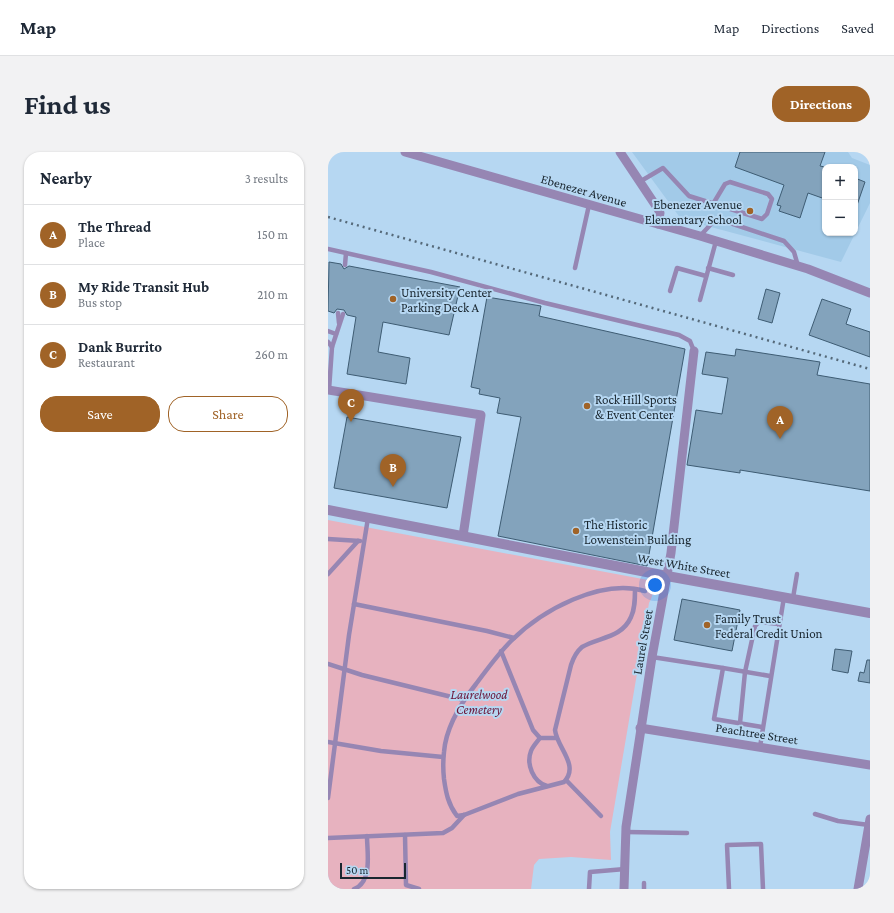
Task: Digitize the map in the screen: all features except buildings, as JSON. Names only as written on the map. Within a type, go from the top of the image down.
[{"type":"street","name":"Ebenezer Avenue","points":[[405,152],[700,236],[798,266],[870,293]]},
{"type":"street","points":[[620,152],[641,181],[660,213],[658,224]]},
{"type":"street","name":"Laurel Street","points":[[624,889],[626,832],[640,728],[671,553],[694,351]]},
{"type":"street","points":[[328,392],[481,415],[463,536]]},
{"type":"street","name":"West White Street","points":[[328,510],[667,576],[870,613]]},
{"type":"street","name":"Peachtree Street","points":[[640,728],[870,765]]},
{"type":"street","points":[[858,889],[869,822]]},
{"type":"lane","points":[[641,181],[663,168],[685,194],[713,204],[762,219],[767,214],[772,199],[768,194],[730,182],[725,184],[713,204]]},
{"type":"lane","points":[[575,268],[589,205]]},
{"type":"lane","points":[[700,236],[713,222],[721,220],[784,241],[794,252],[798,266]]},
{"type":"lane","points":[[700,300],[716,241]]},
{"type":"lane","points":[[328,249],[431,272],[546,303],[679,335],[690,341],[694,351]]},
{"type":"lane","points":[[345,265],[346,253]]},
{"type":"lane","points":[[670,291],[677,268],[706,276]]},
{"type":"lane","points":[[708,268],[734,275]]},
{"type":"lane","points":[[338,313],[339,325]]},
{"type":"lane","points":[[328,392],[332,347],[344,314]]},
{"type":"lane","points":[[328,331],[336,334]]},
{"type":"lane","points":[[328,342],[332,347]]},
{"type":"lane","points":[[328,796],[361,541],[368,517]]},
{"type":"lane","points":[[328,540],[361,541]]},
{"type":"lane","points":[[328,574],[361,541]]},
{"type":"lane","points":[[760,747],[779,624],[798,574]]},
{"type":"lane","points":[[635,590],[633,611],[626,626],[612,636],[583,647],[574,656],[555,730],[556,738],[564,750],[569,764],[570,770],[566,780],[564,782],[518,794],[464,815],[457,816],[450,808],[447,799],[443,769],[443,757],[448,734],[464,700],[501,651],[514,638],[543,616],[574,600],[610,588],[635,590],[645,591]]},
{"type":"lane","points":[[354,604],[487,631],[514,638]]},
{"type":"lane","points":[[740,723],[745,672],[755,626],[759,622],[779,624]]},
{"type":"lane","points":[[501,651],[530,726],[540,738]]},
{"type":"lane","points":[[652,657],[770,676]]},
{"type":"lane","points":[[328,664],[345,670],[464,700]]},
{"type":"lane","points":[[723,668],[714,719],[762,727]]},
{"type":"lane","points":[[540,738],[556,738]]},
{"type":"lane","points":[[540,738],[531,751],[530,766],[538,781],[549,786]]},
{"type":"lane","points":[[328,742],[405,754],[443,757]]},
{"type":"lane","points":[[566,780],[601,816]]},
{"type":"lane","points":[[815,814],[838,821],[869,822]]},
{"type":"lane","points":[[328,838],[443,833],[452,828],[464,815]]},
{"type":"lane","points":[[626,832],[687,833]]},
{"type":"lane","points":[[405,835],[406,885],[419,889]]},
{"type":"lane","points":[[354,889],[364,882],[367,873],[367,836]]},
{"type":"lane","points":[[729,889],[728,846],[761,844],[763,889]]},
{"type":"lane","points":[[588,889],[590,872],[625,869]]},
{"type":"lane","points":[[644,883],[644,889]]},
{"type":"shaded area","name":"Ebenezer Avenue Elementary School","points":[[632,152],[848,152],[852,158],[870,165],[870,203],[858,227],[858,164],[822,164],[822,236],[854,236],[841,262],[681,219]]},
{"type":"green space","name":"Laurelwood Cemetery","points":[[328,520],[648,580],[652,586],[653,594],[649,603],[610,832],[611,860],[571,857],[539,859],[534,865],[531,889],[328,889]]},
{"type":"railway","points":[[328,217],[870,369]]},
{"type":"place","name":"Ebenezer Avenue Elementary School","points":[[750,211]]},
{"type":"place","name":"University Center Parking Deck A","points":[[393,299]]},
{"type":"place","name":"Rock Hill Sports & Event Center","points":[[587,406]]},
{"type":"place","name":"Dank Burrito","points":[[351,422]]},
{"type":"place","name":"The Thread","points":[[780,439]]},
{"type":"place","name":"My Ride Transit Hub","points":[[393,487]]},
{"type":"place","name":"The Historic Lowenstein Building","points":[[576,531]]},
{"type":"place","name":"Family Trust Federal Credit Union","points":[[707,625]]}]
